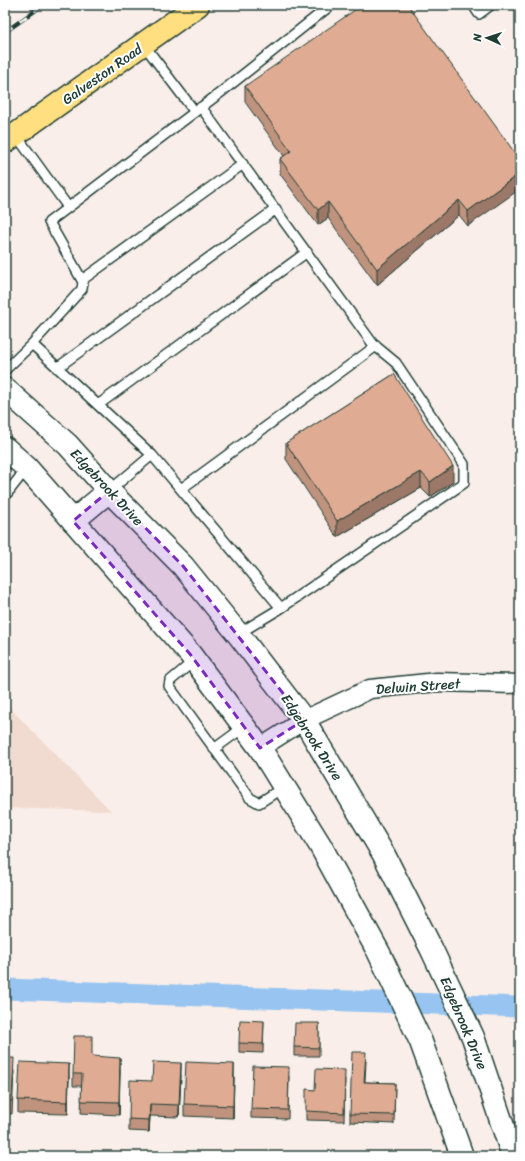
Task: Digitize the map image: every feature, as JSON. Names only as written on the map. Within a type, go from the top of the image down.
[{"type":"main road","name":"Galveston Road","points":[[10,139],[144,45],[198,5]]},
{"type":"main road","name":"Edgebrook Drive","points":[[5,389],[68,445],[109,491],[183,566],[238,634],[304,720],[376,842],[431,948],[473,1037],[513,1156]]},
{"type":"main road","points":[[5,448],[27,468],[195,660],[260,748],[320,845],[379,953],[420,1042],[462,1156]]},
{"type":"main road","points":[[73,521],[109,491]]},
{"type":"street","name":"Delwin Street","points":[[260,748],[304,720],[370,689],[437,682],[520,684]]},
{"type":"lane","points":[[5,370],[32,344],[82,289],[82,280],[49,222],[198,110],[331,5]]},
{"type":"lane","points":[[473,5],[479,14],[491,5]]},
{"type":"lane","points":[[144,45],[243,164],[376,346],[396,363],[464,464],[464,483],[281,608],[238,634]]},
{"type":"lane","points":[[10,139],[68,207]]},
{"type":"lane","points":[[82,280],[243,164]]},
{"type":"lane","points":[[57,368],[276,209]]},
{"type":"lane","points":[[98,405],[307,252]]},
{"type":"lane","points":[[32,344],[152,455],[281,608]]},
{"type":"lane","points":[[181,489],[376,346]]},
{"type":"lane","points":[[109,491],[152,455]]},
{"type":"lane","points":[[5,496],[27,468]]},
{"type":"lane","points":[[195,660],[170,680],[169,686],[250,798],[259,803],[284,787]]},
{"type":"lane","points":[[214,749],[244,727]]},
{"type":"highlighted area","points":[[109,491],[183,566],[304,720],[260,748],[190,654],[73,521]]},
{"type":"shaded area","points":[[5,703],[111,811],[5,808]]},
{"type":"building","points":[[362,5],[408,5],[520,160],[520,173],[468,211],[459,200],[377,269],[328,202],[318,210],[280,159],[291,151],[245,86]]},
{"type":"building","points":[[394,374],[453,466],[430,482],[421,472],[337,521],[286,443]]},
{"type":"building","points":[[240,1020],[264,1021],[263,1044],[239,1043]]},
{"type":"building","points":[[295,1023],[319,1023],[319,1048],[294,1047]]},
{"type":"building","points":[[74,1036],[92,1036],[92,1056],[120,1058],[119,1102],[81,1101],[82,1074],[73,1074]]},
{"type":"building","points":[[352,1052],[366,1052],[364,1082],[395,1083],[394,1115],[350,1114]]},
{"type":"building","points":[[5,1058],[14,1058],[12,1101],[5,1101]]},
{"type":"building","points":[[20,1062],[69,1064],[68,1102],[18,1100]]},
{"type":"building","points":[[153,1062],[181,1063],[179,1105],[150,1104],[149,1120],[129,1119],[130,1080],[152,1081]]},
{"type":"building","points":[[186,1062],[234,1064],[233,1106],[184,1104]]},
{"type":"building","points":[[253,1066],[289,1067],[288,1110],[251,1109]]},
{"type":"building","points":[[316,1069],[345,1070],[344,1113],[306,1111],[306,1089],[315,1090]]},
{"type":"waterway","points":[[5,989],[520,1007]]},
{"type":"railway","points":[[5,32],[43,5]]}]
